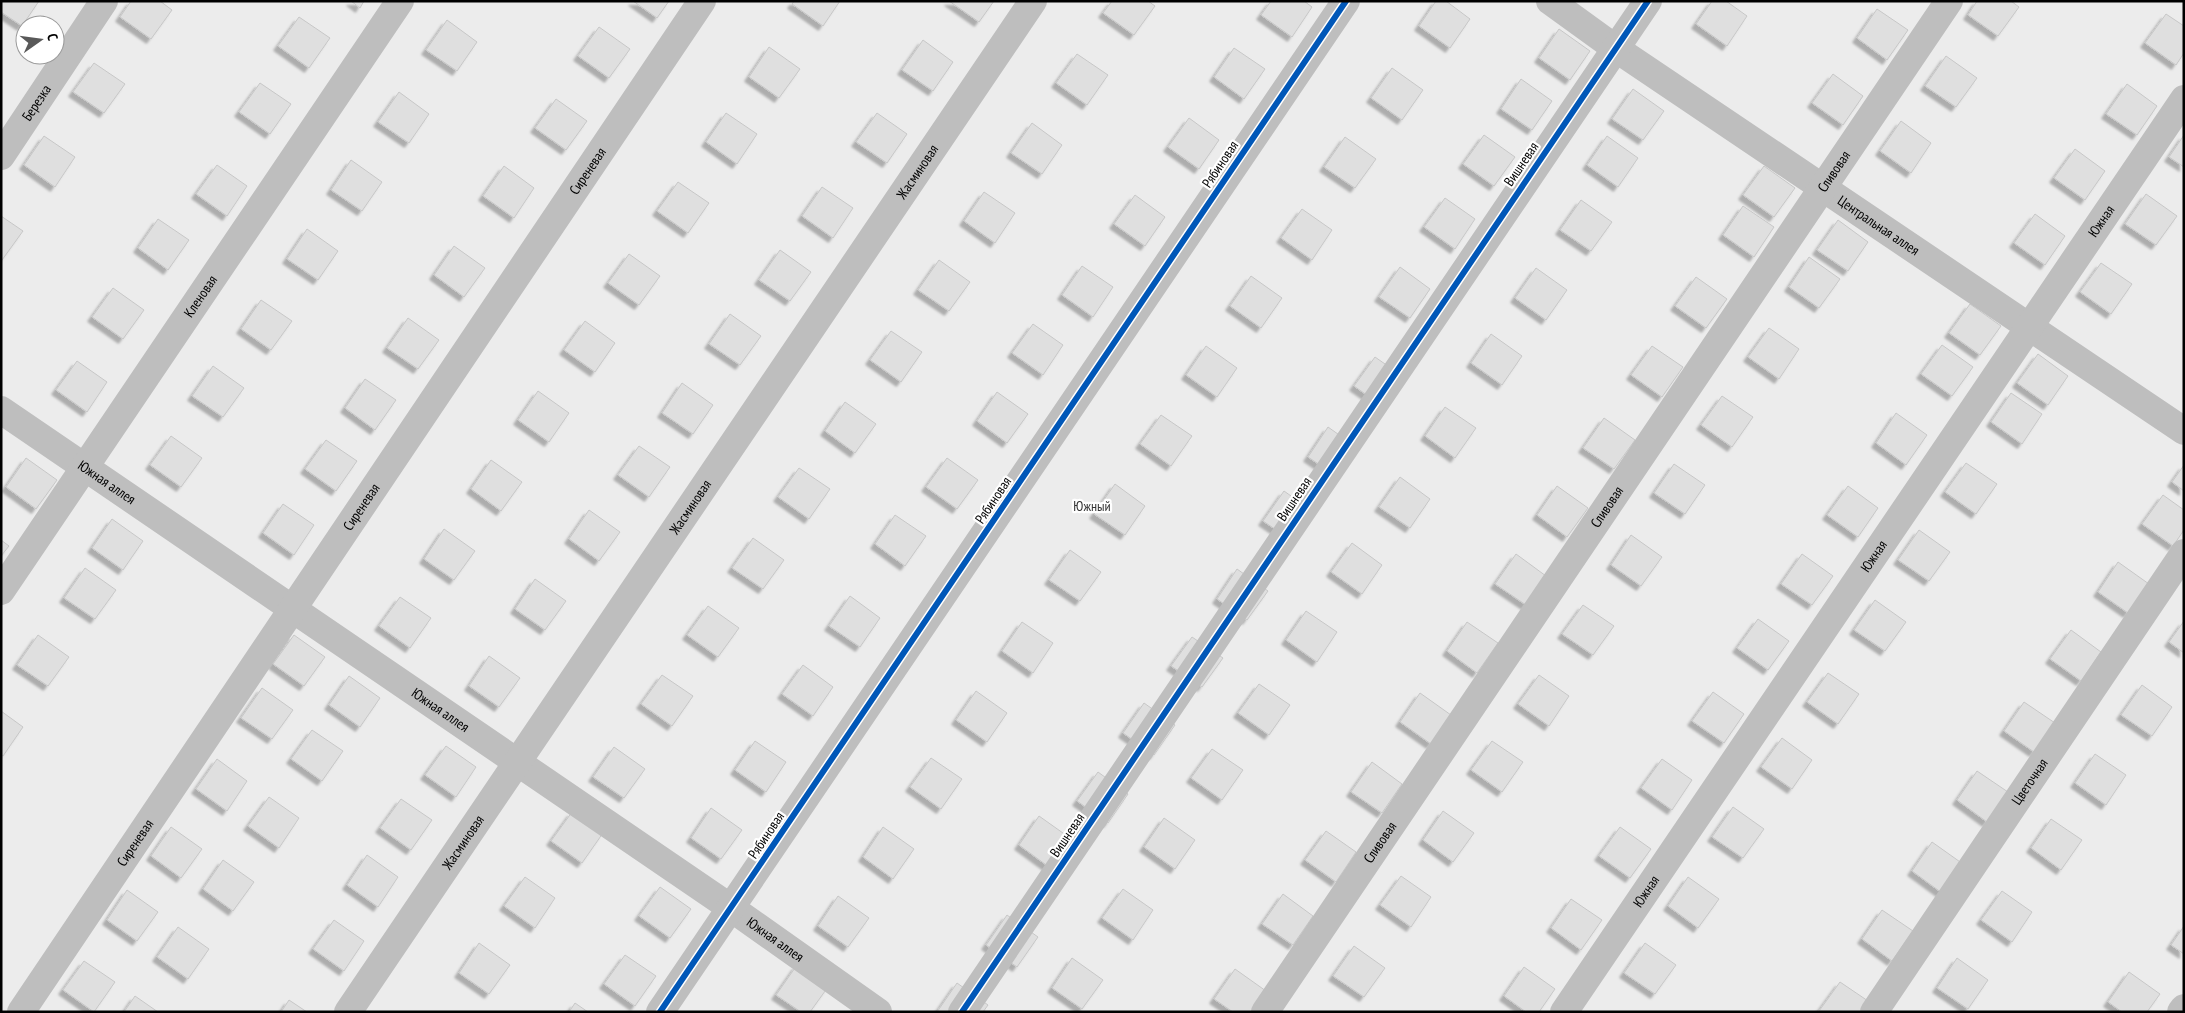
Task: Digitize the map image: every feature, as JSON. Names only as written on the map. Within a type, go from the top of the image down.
[{"type":"street","name":"Березка","points":[[1,156],[104,1]]},
{"type":"street","name":"Кленовая","points":[[1,591],[400,1]]},
{"type":"street","name":"Сиреневая","points":[[21,1012],[702,1]]},
{"type":"street","name":"Жасминовая","points":[[348,1012],[1033,1]]},
{"type":"street","name":"Рябиновая","points":[[660,1012],[1346,1]]},
{"type":"street","name":"Центральная аллея","points":[[1550,1],[1615,48],[2184,431]]},
{"type":"street","name":"Вишневая","points":[[962,1012],[1648,1]]},
{"type":"street","name":"Сливовая","points":[[1265,1012],[1949,1]]},
{"type":"street","name":"Южная","points":[[1564,1012],[2184,99]]},
{"type":"street","name":"Южная аллея","points":[[1,410],[731,908],[878,1012]]},
{"type":"street","name":"Цветочная","points":[[1874,1012],[2184,552]]},
{"type":"street","points":[[2181,1012],[2184,1008]]},
{"type":"green space","name":"Южный","points":[[1,1],[2184,1],[2184,1012],[1,1012]]},
{"type":"building","points":[[1,1],[39,1],[29,15],[15,15],[15,21],[1,12]]},
{"type":"building","points":[[131,1],[160,1],[172,10],[151,39],[120,17]]},
{"type":"building","points":[[351,1],[364,1],[360,8]]},
{"type":"building","points":[[633,1],[669,1],[657,18]]},
{"type":"building","points":[[794,1],[840,1],[823,26],[792,4]]},
{"type":"building","points":[[949,1],[994,1],[979,22]]},
{"type":"building","points":[[1112,1],[1148,1],[1155,6],[1134,35],[1103,13]]},
{"type":"building","points":[[1271,1],[1304,1],[1312,7],[1292,37],[1261,15]]},
{"type":"building","points":[[1436,1],[1446,1],[1470,19],[1450,48],[1419,26]]},
{"type":"building","points":[[1712,1],[1726,1],[1747,16],[1727,46],[1696,24]]},
{"type":"building","points":[[1977,1],[2011,1],[2019,7],[1998,36],[1968,15]]},
{"type":"building","points":[[1877,9],[1908,30],[1887,60],[1857,38]]},
{"type":"building","points":[[2166,14],[2184,26],[2184,53],[2176,65],[2145,43]]},
{"type":"building","points":[[299,17],[330,38],[309,68],[278,46]]},
{"type":"building","points":[[447,20],[477,42],[457,71],[426,50]]},
{"type":"building","points":[[599,27],[630,49],[609,78],[578,56]]},
{"type":"building","points":[[1559,29],[1590,51],[1570,80],[1539,58]]},
{"type":"building","points":[[923,40],[953,62],[933,91],[902,70]]},
{"type":"building","points":[[769,47],[800,69],[779,98],[749,77]]},
{"type":"building","points":[[1234,48],[1265,69],[1244,99],[1214,77]]},
{"type":"building","points":[[1077,54],[1108,75],[1087,105],[1056,83]]},
{"type":"building","points":[[1946,56],[1977,78],[1956,107],[1925,86]]},
{"type":"building","points":[[94,63],[125,84],[104,113],[73,92]]},
{"type":"building","points":[[1392,68],[1423,90],[1402,120],[1371,98]]},
{"type":"building","points":[[1833,74],[1863,96],[1843,125],[1812,103]]},
{"type":"building","points":[[1521,79],[1552,101],[1532,130],[1501,109]]},
{"type":"building","points":[[260,83],[291,104],[270,134],[239,112]]},
{"type":"building","points":[[2127,84],[2157,106],[2137,135],[2106,114]]},
{"type":"building","points":[[1633,89],[1664,111],[1643,140],[1612,119]]},
{"type":"building","points":[[399,92],[429,114],[409,143],[378,122]]},
{"type":"building","points":[[556,99],[587,121],[566,150],[535,128]]},
{"type":"building","points":[[726,113],[757,134],[737,164],[706,142]]},
{"type":"building","points":[[877,113],[907,134],[887,163],[856,142]]},
{"type":"building","points":[[1189,118],[1219,140],[1199,169],[1168,147]]},
{"type":"building","points":[[1901,121],[1931,143],[1911,173],[1880,151]]},
{"type":"building","points":[[1032,123],[1062,145],[1042,174],[1011,153]]},
{"type":"building","points":[[1484,135],[1515,157],[1494,186],[1463,164]]},
{"type":"building","points":[[2184,135],[2184,167],[2169,157]]},
{"type":"building","points":[[44,136],[75,157],[55,187],[24,165]]},
{"type":"building","points":[[1607,136],[1638,158],[1618,187],[1587,165]]},
{"type":"building","points":[[1345,137],[1376,159],[1355,188],[1324,167]]},
{"type":"building","points":[[2075,149],[2105,171],[2085,200],[2054,178]]},
{"type":"building","points":[[351,160],[382,182],[362,211],[331,190]]},
{"type":"building","points":[[217,165],[247,186],[227,216],[196,194]]},
{"type":"building","points":[[504,166],[534,188],[514,218],[483,196]]},
{"type":"building","points":[[1764,166],[1795,188],[1774,217],[1743,195]]},
{"type":"building","points":[[678,182],[709,203],[688,233],[657,211]]},
{"type":"building","points":[[822,187],[853,208],[833,238],[802,216]]},
{"type":"building","points":[[984,192],[1015,213],[995,243],[964,221]]},
{"type":"building","points":[[2146,194],[2177,216],[2156,245],[2125,224]]},
{"type":"building","points":[[1135,195],[1165,217],[1145,246],[1114,224]]},
{"type":"building","points":[[1445,198],[1475,219],[1455,249],[1424,227]]},
{"type":"building","points":[[1581,200],[1612,222],[1591,251],[1560,230]]},
{"type":"building","points":[[1743,206],[1774,227],[1754,257],[1723,235]]},
{"type":"building","points":[[1302,209],[1332,230],[1312,260],[1281,238]]},
{"type":"building","points":[[2035,214],[2065,236],[2045,265],[2014,243]]},
{"type":"building","points":[[1,216],[23,231],[2,260],[1,260]]},
{"type":"building","points":[[158,219],[189,240],[168,270],[138,248]]},
{"type":"building","points":[[1838,220],[1868,242],[1848,271],[1817,250]]},
{"type":"building","points":[[307,229],[338,251],[318,280],[287,259]]},
{"type":"building","points":[[454,246],[485,268],[464,297],[434,275]]},
{"type":"building","points":[[780,250],[811,272],[790,301],[759,280]]},
{"type":"building","points":[[629,254],[660,276],[639,305],[608,283]]},
{"type":"building","points":[[1809,257],[1840,279],[1819,308],[1789,287]]},
{"type":"building","points":[[939,260],[970,282],[949,311],[918,290]]},
{"type":"building","points":[[2101,263],[2132,284],[2111,314],[2080,292]]},
{"type":"building","points":[[1082,266],[1113,287],[1093,317],[1062,295]]},
{"type":"building","points":[[1400,267],[1430,289],[1410,318],[1379,297]]},
{"type":"building","points":[[1536,268],[1567,290],[1546,320],[1515,298]]},
{"type":"building","points":[[1251,276],[1282,298],[1261,328],[1230,306]]},
{"type":"building","points":[[1696,277],[1727,299],[1706,328],[1675,306]]},
{"type":"building","points":[[113,288],[144,310],[123,339],[92,317]]},
{"type":"building","points":[[261,300],[292,321],[271,350],[241,329]]},
{"type":"building","points":[[1970,304],[2001,326],[1980,355],[1949,333]]},
{"type":"building","points":[[730,314],[761,336],[740,365],[709,344]]},
{"type":"building","points":[[408,318],[439,340],[418,369],[387,348]]},
{"type":"building","points":[[585,321],[615,343],[595,372],[564,350]]},
{"type":"building","points":[[1033,324],[1063,345],[1043,375],[1012,353]]},
{"type":"building","points":[[1769,328],[1799,349],[1779,379],[1748,357]]},
{"type":"building","points":[[891,331],[922,352],[901,382],[870,360]]},
{"type":"building","points":[[1491,334],[1522,356],[1502,385],[1471,363]]},
{"type":"building","points":[[1942,345],[1973,367],[1952,396],[1921,374]]},
{"type":"building","points":[[1206,346],[1237,368],[1217,397],[1186,375]]},
{"type":"building","points":[[1652,346],[1683,367],[1662,397],[1631,375]]},
{"type":"building","points":[[2038,354],[2068,376],[2048,405],[2017,383]]},
{"type":"building","points":[[1375,357],[1405,378],[1385,408],[1354,386]]},
{"type":"building","points":[[77,361],[107,382],[87,412],[56,390]]},
{"type":"building","points":[[213,366],[244,388],[223,417],[192,396]]},
{"type":"building","points":[[365,379],[396,400],[375,430],[345,408]]},
{"type":"building","points":[[682,383],[713,405],[693,434],[662,413]]},
{"type":"building","points":[[538,391],[569,413],[549,442],[518,420]]},
{"type":"building","points":[[997,392],[1028,414],[1007,443],[977,421]]},
{"type":"building","points":[[2011,393],[2042,414],[2022,444],[1991,422]]},
{"type":"building","points":[[1722,396],[1753,417],[1732,447],[1701,425]]},
{"type":"building","points":[[845,402],[876,424],[855,453],[825,431]]},
{"type":"building","points":[[1445,407],[1476,428],[1455,458],[1425,436]]},
{"type":"building","points":[[1896,413],[1927,435],[1906,465],[1876,443]]},
{"type":"building","points":[[1161,415],[1192,436],[1171,466],[1140,444]]},
{"type":"building","points":[[1604,418],[1635,440],[1614,469],[1583,448]]},
{"type":"building","points":[[1328,427],[1359,449],[1339,478],[1308,457]]},
{"type":"building","points":[[171,436],[202,458],[181,487],[150,465]]},
{"type":"building","points":[[326,440],[357,461],[336,491],[305,469]]},
{"type":"building","points":[[639,446],[670,467],[649,497],[618,475]]},
{"type":"building","points":[[26,458],[57,480],[36,509],[6,487]]},
{"type":"building","points":[[947,458],[978,480],[957,509],[926,487]]},
{"type":"building","points":[[491,460],[522,482],[501,511],[471,489]]},
{"type":"building","points":[[1966,463],[1997,484],[1976,514],[1945,492]]},
{"type":"building","points":[[1674,464],[1705,485],[1685,514],[1654,493]]},
{"type":"building","points":[[2184,465],[2184,491],[2172,482]]},
{"type":"building","points":[[799,468],[830,489],[809,519],[778,497]]},
{"type":"building","points":[[1400,477],[1430,499],[1410,528],[1379,507]]},
{"type":"building","points":[[1115,484],[1145,506],[1125,535],[1094,514]]},
{"type":"building","points":[[1557,486],[1588,508],[1567,537],[1537,515]]},
{"type":"building","points":[[1848,486],[1878,508],[1858,537],[1827,515]]},
{"type":"building","points":[[1284,491],[1315,513],[1294,542],[1263,521]]},
{"type":"building","points":[[2163,495],[2184,510],[2184,530],[2173,546],[2142,524]]},
{"type":"building","points":[[283,504],[314,525],[294,555],[263,533]]},
{"type":"building","points":[[589,510],[620,532],[599,561],[569,539]]},
{"type":"building","points":[[895,515],[926,536],[905,566],[875,544]]},
{"type":"building","points":[[112,519],[143,541],[123,570],[92,548]]},
{"type":"building","points":[[444,529],[475,551],[454,580],[424,559]]},
{"type":"building","points":[[1919,530],[1950,552],[1929,581],[1898,560]]},
{"type":"building","points":[[1631,535],[1662,557],[1641,586],[1611,565]]},
{"type":"building","points":[[753,538],[784,560],[763,589],[732,568]]},
{"type":"building","points":[[1,540],[9,546],[1,556]]},
{"type":"building","points":[[1352,543],[1382,565],[1362,594],[1331,572]]},
{"type":"building","points":[[1070,550],[1101,572],[1080,601],[1049,580]]},
{"type":"building","points":[[1516,554],[1546,576],[1526,605],[1495,584]]},
{"type":"building","points":[[1802,554],[1833,576],[1812,605],[1781,584]]},
{"type":"building","points":[[2118,562],[2149,584],[2128,613],[2098,592]]},
{"type":"building","points":[[85,568],[116,590],[95,619],[64,598]]},
{"type":"building","points":[[1237,569],[1268,591],[1247,620],[1217,599]]},
{"type":"building","points":[[535,579],[566,601],[545,630],[515,609]]},
{"type":"building","points":[[850,596],[880,618],[860,647],[829,626]]},
{"type":"building","points":[[400,597],[431,618],[410,648],[379,626]]},
{"type":"building","points":[[1875,600],[1906,622],[1885,651],[1854,630]]},
{"type":"building","points":[[1583,605],[1614,626],[1593,655],[1562,634]]},
{"type":"building","points":[[708,606],[739,628],[718,657],[687,635]]},
{"type":"building","points":[[1306,611],[1337,632],[1317,662],[1286,640]]},
{"type":"building","points":[[1758,619],[1789,641],[1768,670],[1737,648]]},
{"type":"building","points":[[2184,621],[2184,653],[2169,642]]},
{"type":"building","points":[[1022,622],[1053,643],[1033,673],[1002,651]]},
{"type":"building","points":[[1467,622],[1498,643],[1477,673],[1447,651]]},
{"type":"building","points":[[2071,630],[2101,652],[2081,681],[2050,659]]},
{"type":"building","points":[[38,635],[69,657],[48,686],[17,665]]},
{"type":"building","points":[[294,635],[325,657],[304,686],[273,664]]},
{"type":"building","points":[[1192,637],[1223,658],[1202,687],[1171,666]]},
{"type":"building","points":[[489,656],[520,678],[499,707],[469,686]]},
{"type":"building","points":[[803,665],[833,687],[813,716],[782,694]]},
{"type":"building","points":[[1828,673],[1859,694],[1838,724],[1807,702]]},
{"type":"building","points":[[662,675],[693,696],[672,726],[641,704]]},
{"type":"building","points":[[1539,675],[1569,696],[1549,726],[1518,704]]},
{"type":"building","points":[[349,676],[380,698],[360,727],[329,705]]},
{"type":"building","points":[[1259,684],[1290,705],[1269,735],[1238,713]]},
{"type":"building","points":[[2142,685],[2172,707],[2152,736],[2121,715]]},
{"type":"building","points":[[262,688],[293,710],[272,739],[241,718]]},
{"type":"building","points":[[976,691],[1007,713],[987,742],[956,720]]},
{"type":"building","points":[[1713,692],[1744,714],[1724,743],[1692,721]]},
{"type":"building","points":[[1420,693],[1451,715],[1431,744],[1400,722]]},
{"type":"building","points":[[2024,702],[2055,723],[2034,752],[2004,731]]},
{"type":"building","points":[[1144,703],[1175,725],[1154,755],[1123,733]]},
{"type":"building","points":[[1,711],[23,727],[3,756],[1,755]]},
{"type":"building","points":[[312,730],[343,751],[322,781],[291,759]]},
{"type":"building","points":[[1782,738],[1812,760],[1792,789],[1761,767]]},
{"type":"building","points":[[755,741],[786,762],[766,792],[735,770]]},
{"type":"building","points":[[1492,741],[1523,762],[1502,792],[1471,770]]},
{"type":"building","points":[[446,746],[476,767],[456,797],[425,775]]},
{"type":"building","points":[[614,747],[645,769],[624,798],[593,777]]},
{"type":"building","points":[[1212,749],[1243,770],[1222,800],[1191,778]]},
{"type":"building","points":[[2095,754],[2126,775],[2106,805],[2075,783]]},
{"type":"building","points":[[931,758],[962,779],[941,809],[910,787]]},
{"type":"building","points":[[217,759],[247,781],[227,811],[196,789]]},
{"type":"building","points":[[1662,759],[1692,780],[1672,810],[1641,788]]},
{"type":"building","points":[[1372,762],[1402,784],[1382,813],[1351,792]]},
{"type":"building","points":[[1977,771],[2008,792],[1987,822],[1957,800]]},
{"type":"building","points":[[1098,772],[1128,794],[1108,823],[1077,801]]},
{"type":"building","points":[[269,797],[299,818],[279,848],[248,826]]},
{"type":"building","points":[[401,799],[432,820],[411,850],[380,828]]},
{"type":"building","points":[[1733,807],[1764,829],[1743,858],[1712,837]]},
{"type":"building","points":[[711,808],[742,830],[721,859],[691,838]]},
{"type":"building","points":[[1443,811],[1474,833],[1453,862],[1423,840]]},
{"type":"building","points":[[572,812],[603,833],[582,863],[551,841]]},
{"type":"building","points":[[1039,816],[1070,838],[1049,867],[1019,845]]},
{"type":"building","points":[[1164,818],[1195,840],[1175,869],[1144,847]]},
{"type":"building","points":[[2051,819],[2082,840],[2061,870],[2031,848]]},
{"type":"building","points":[[171,827],[202,849],[181,878],[151,856]]},
{"type":"building","points":[[883,827],[914,849],[893,879],[863,857]]},
{"type":"building","points":[[1620,827],[1651,849],[1630,878],[1599,856]]},
{"type":"building","points":[[1326,831],[1356,852],[1336,882],[1305,860]]},
{"type":"building","points":[[1932,842],[1963,864],[1942,893],[1912,871]]},
{"type":"building","points":[[367,855],[398,877],[378,907],[347,885]]},
{"type":"building","points":[[223,860],[254,882],[233,911],[203,889]]},
{"type":"building","points":[[1401,876],[1431,897],[1411,927],[1380,905]]},
{"type":"building","points":[[525,877],[555,898],[535,928],[504,906]]},
{"type":"building","points":[[1688,877],[1719,899],[1698,928],[1668,906]]},
{"type":"building","points":[[660,887],[691,909],[670,938],[639,916]]},
{"type":"building","points":[[1123,889],[1153,910],[1133,940],[1102,918]]},
{"type":"building","points":[[127,890],[158,912],[137,941],[107,920]]},
{"type":"building","points":[[2002,891],[2032,912],[2012,942],[1981,920]]},
{"type":"building","points":[[1283,894],[1313,916],[1293,945],[1262,924]]},
{"type":"building","points":[[838,896],[869,918],[848,947],[818,926]]},
{"type":"building","points":[[1571,899],[1602,920],[1581,950],[1551,928]]},
{"type":"building","points":[[1882,910],[1913,931],[1892,961],[1862,939]]},
{"type":"building","points":[[1007,915],[1038,937],[1017,967],[986,945]]},
{"type":"building","points":[[334,920],[364,941],[344,971],[313,949]]},
{"type":"building","points":[[2184,926],[2184,954],[2171,945]]},
{"type":"building","points":[[178,927],[209,949],[188,979],[157,957]]},
{"type":"building","points":[[479,943],[510,965],[489,994],[459,973]]},
{"type":"building","points":[[1645,943],[1676,965],[1655,994],[1624,973]]},
{"type":"building","points":[[1354,946],[1385,968],[1364,997],[1333,976]]},
{"type":"building","points":[[625,955],[656,976],[635,1006],[604,984]]},
{"type":"building","points":[[1072,958],[1103,980],[1082,1009],[1052,988]]},
{"type":"building","points":[[1957,958],[1988,980],[1968,1009],[1937,988]]},
{"type":"building","points":[[84,961],[115,982],[94,1012],[63,990]]},
{"type":"building","points":[[797,965],[828,987],[810,1012],[801,1012],[776,995]]},
{"type":"building","points":[[1524,967],[1555,989],[1539,1012],[1526,1012],[1504,996]]},
{"type":"building","points":[[1235,969],[1266,991],[1251,1012],[1233,1012],[1214,999]]},
{"type":"building","points":[[2129,972],[2160,994],[2147,1012],[2122,1012],[2108,1002]]},
{"type":"building","points":[[1840,982],[1871,1003],[1865,1012],[1819,1011]]},
{"type":"building","points":[[957,983],[988,1005],[983,1012],[937,1012]]},
{"type":"building","points":[[135,996],[158,1012],[124,1012]]},
{"type":"building","points":[[289,1000],[307,1012],[281,1012]]},
{"type":"building","points":[[575,1003],[588,1012],[569,1012]]},
{"type":"cycle path","points":[[660,1012],[1346,1]]},
{"type":"cycle path","points":[[962,1012],[1648,1]]}]
